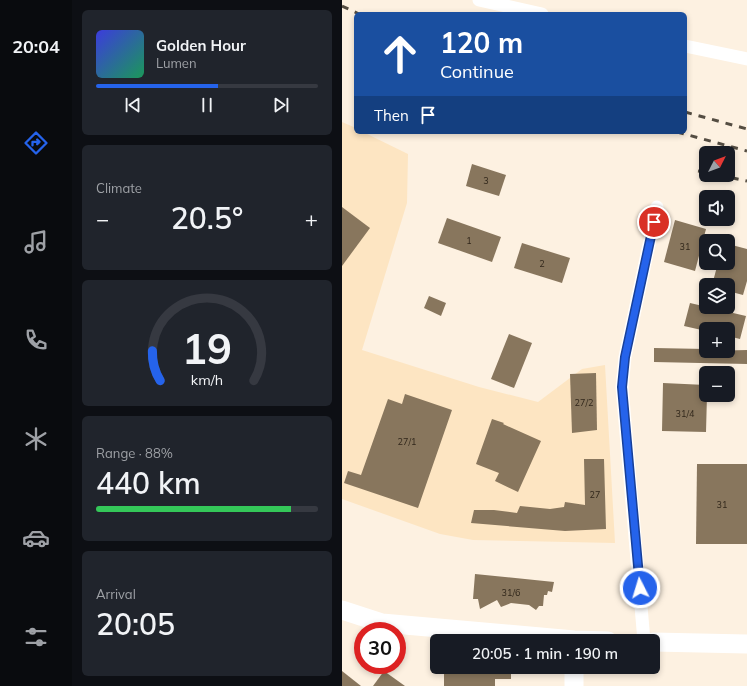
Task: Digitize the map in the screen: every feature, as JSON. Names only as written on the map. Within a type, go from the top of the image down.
[{"type":"main road","points":[[342,610],[382,623],[499,634]]},
{"type":"main road","points":[[660,642],[747,644]]},
{"type":"main road","points":[[574,674],[574,686]]},
{"type":"street","points":[[480,0],[533,12]]},
{"type":"street","points":[[687,46],[747,59]]},
{"type":"street","points":[[643,634],[622,387],[625,357],[657,207]]},
{"type":"shaded area","points":[[342,122],[354,127],[354,134],[367,134],[408,154],[407,203],[362,350],[479,387],[538,402],[582,369],[605,365],[615,543],[473,540],[440,534],[342,499]]},
{"type":"building","points":[[472,164],[506,175],[499,196],[466,186]]},
{"type":"building","points":[[342,207],[370,228],[342,266]]},
{"type":"building","points":[[447,218],[501,237],[492,262],[438,243]]},
{"type":"building","points":[[675,220],[706,229],[705,234],[699,234],[699,256],[695,271],[664,262]]},
{"type":"building","points":[[522,243],[570,258],[562,283],[514,268]]},
{"type":"building","points":[[735,246],[747,249],[747,281],[743,295],[735,293],[735,278],[714,278],[716,270],[735,270]]},
{"type":"building","points":[[429,296],[446,303],[441,316],[424,308]]},
{"type":"building","points":[[690,303],[699,305],[699,314],[735,313],[746,316],[740,339],[735,338],[735,322],[699,322],[699,329],[684,326]]},
{"type":"building","points":[[509,334],[532,343],[514,388],[491,379]]},
{"type":"building","points":[[654,348],[699,349],[699,358],[735,358],[735,350],[747,350],[747,364],[654,362]]},
{"type":"building","points":[[596,373],[597,430],[572,433],[570,374]]},
{"type":"building","points":[[663,383],[699,385],[699,402],[707,402],[706,432],[662,431]]},
{"type":"building","points":[[405,394],[452,410],[418,508],[344,483],[348,471],[361,475],[388,399],[402,404]]},
{"type":"building","points":[[492,419],[504,423],[503,424],[541,441],[518,492],[495,481],[499,473],[476,464]]},
{"type":"building","points":[[584,459],[604,459],[606,529],[565,531],[471,523],[474,510],[494,510],[517,513],[520,506],[550,509],[564,507],[565,502],[585,505]]},
{"type":"building","points":[[697,464],[747,464],[747,544],[696,544]]},
{"type":"building","points":[[475,574],[554,582],[552,592],[548,591],[547,595],[544,595],[543,606],[539,606],[536,610],[529,605],[511,603],[501,607],[497,600],[480,609],[478,599],[473,599]]},
{"type":"building","points":[[342,671],[361,686],[342,686]]},
{"type":"building","points":[[382,674],[388,674],[405,686],[373,686]]},
{"type":"building","points":[[444,674],[511,674],[511,679],[495,679],[495,686],[444,686]]},
{"type":"railway","points":[[342,6],[355,12]]},
{"type":"railway","points":[[687,113],[747,129]]},
{"type":"railway","points":[[684,134],[747,151]]},
{"type":"railway","points":[[735,179],[747,181]]},
{"type":"route","points":[[640,588],[622,387],[625,357],[654,222]]}]
